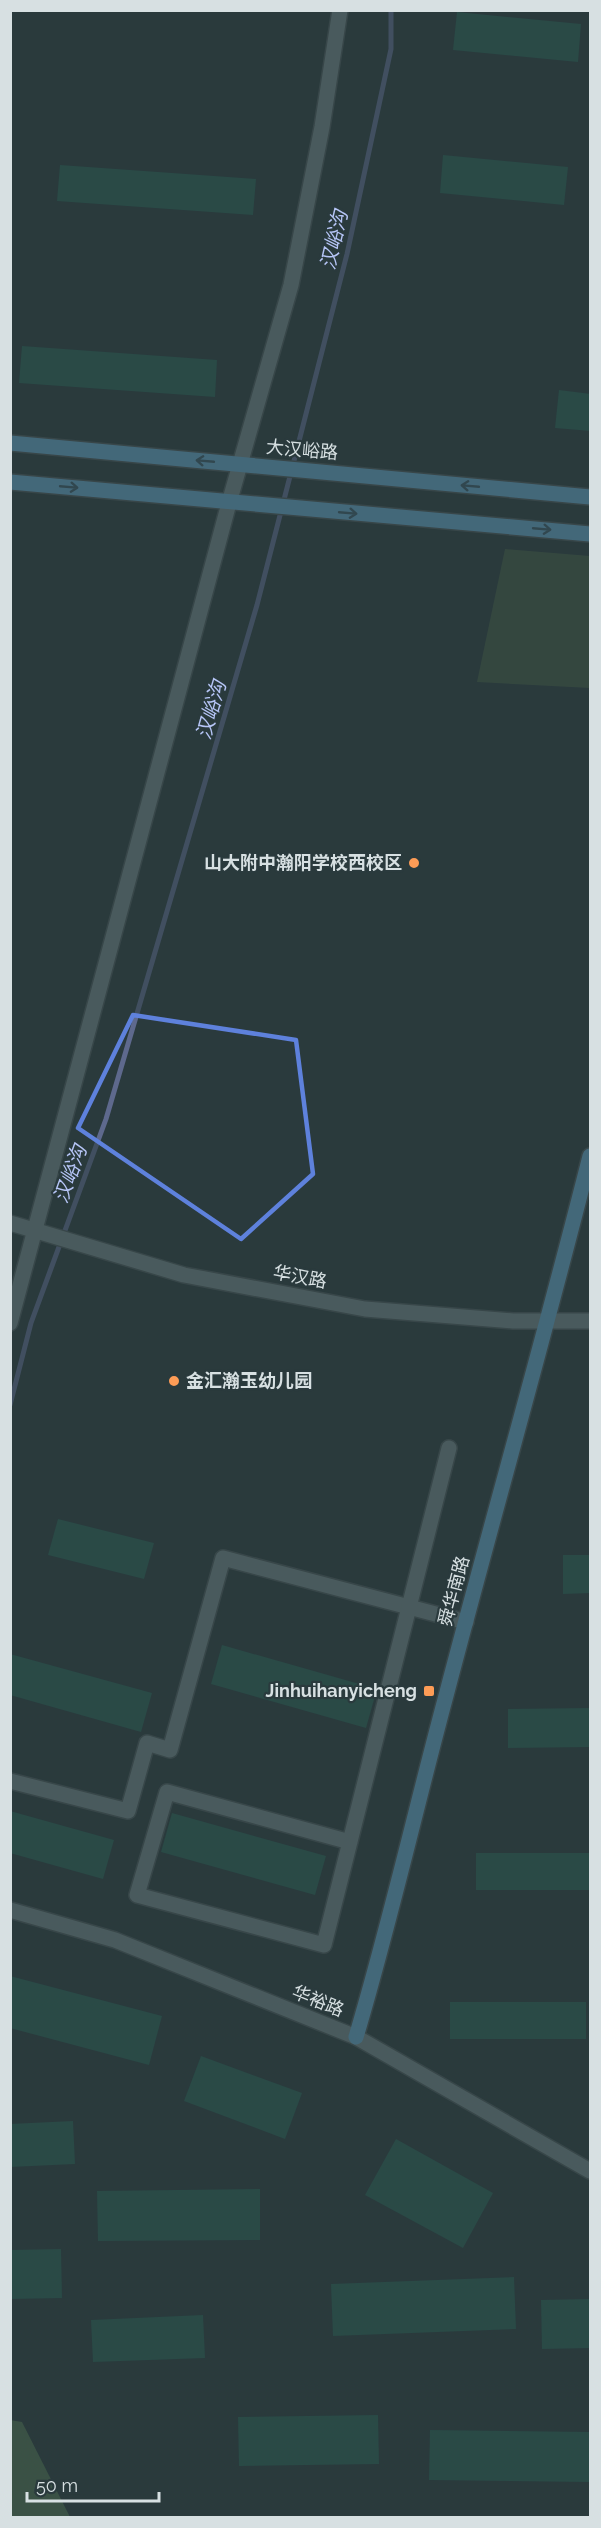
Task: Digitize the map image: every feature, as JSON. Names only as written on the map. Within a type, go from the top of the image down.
[{"type":"main road","name":"大汉峪路","points":[[10,443],[591,497]]},
{"type":"main road","points":[[10,482],[591,534]]},
{"type":"main road","name":"舜华南路","points":[[356,2037],[591,1156]]},
{"type":"street","points":[[10,1323],[229,503],[291,285],[322,127],[340,10]]},
{"type":"street","name":"华汉路","points":[[10,1223],[184,1275],[365,1309],[548,1322],[591,1321]]},
{"type":"street","points":[[350,1842],[167,1792],[137,1895],[324,1945],[350,1842],[449,1448]]},
{"type":"street","points":[[10,1781],[128,1811],[147,1743],[170,1750],[223,1558],[466,1622]]},
{"type":"street","name":"华裕路","points":[[10,1910],[115,1940],[356,2037],[591,2171]]},
{"type":"highlighted area","points":[[133,1015],[296,1040],[313,1174],[241,1239],[78,1128]]},
{"type":"green space","points":[[505,549],[590,556],[590,688],[477,682]]},
{"type":"green space","points":[[10,2420],[22,2422],[70,2517],[11,2517]]},
{"type":"building","points":[[457,12],[581,24],[578,62],[453,50]]},
{"type":"building","points":[[443,155],[568,167],[564,205],[440,193]]},
{"type":"building","points":[[60,165],[256,179],[253,215],[57,201]]},
{"type":"building","points":[[22,346],[217,360],[215,397],[19,383]]},
{"type":"building","points":[[559,390],[591,394],[591,431],[555,428]]},
{"type":"building","points":[[58,1519],[154,1543],[144,1579],[48,1555]]},
{"type":"building","points":[[563,1555],[591,1555],[591,1593],[563,1594]]},
{"type":"building","points":[[222,1645],[377,1689],[366,1728],[211,1684]]},
{"type":"building","points":[[10,1654],[152,1693],[141,1732],[10,1695]]},
{"type":"building","points":[[591,1708],[591,1747],[508,1748],[508,1709]]},
{"type":"building","points":[[10,1811],[114,1840],[103,1879],[10,1853]]},
{"type":"building","points":[[172,1813],[326,1856],[315,1895],[161,1852]]},
{"type":"building","points":[[476,1853],[591,1853],[591,1890],[476,1890]]},
{"type":"building","points":[[10,1976],[162,2016],[149,2065],[10,2028]]},
{"type":"building","points":[[450,2002],[586,2002],[586,2039],[450,2039]]},
{"type":"building","points":[[201,2056],[302,2093],[285,2139],[184,2101]]},
{"type":"building","points":[[73,2121],[75,2164],[10,2167],[10,2124]]},
{"type":"building","points":[[396,2139],[493,2193],[463,2248],[365,2195]]},
{"type":"building","points":[[260,2189],[260,2240],[98,2241],[97,2191]]},
{"type":"building","points":[[61,2249],[62,2298],[10,2299],[10,2250]]},
{"type":"building","points":[[514,2277],[516,2329],[333,2336],[331,2284]]},
{"type":"building","points":[[591,2299],[591,2348],[542,2349],[541,2300]]},
{"type":"building","points":[[203,2315],[205,2358],[93,2362],[91,2320]]},
{"type":"building","points":[[378,2415],[379,2464],[239,2466],[238,2417]]},
{"type":"building","points":[[430,2430],[591,2432],[591,2482],[429,2480]]},
{"type":"waterway","name":"汉峪沟","points":[[10,1405],[31,1323],[106,1119],[257,605],[347,254],[391,49],[391,10]]},
{"type":"place","name":"山大附中瀚阳学校西校区","points":[[414,863]]},
{"type":"place","name":"金汇瀚玉幼儿园","points":[[174,1381]]},
{"type":"place","name":"Jinhuihanyicheng","points":[[429,1691]]}]
